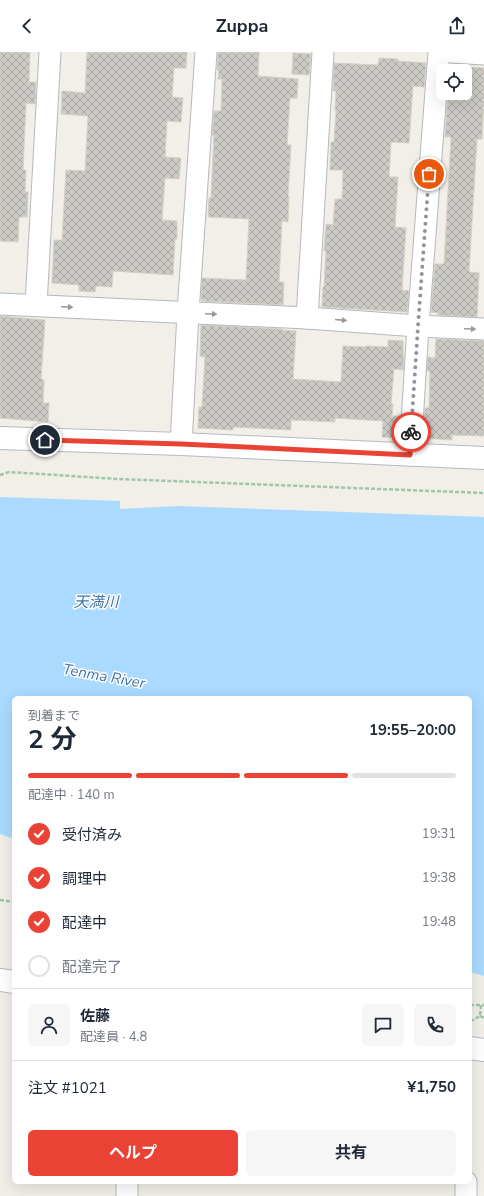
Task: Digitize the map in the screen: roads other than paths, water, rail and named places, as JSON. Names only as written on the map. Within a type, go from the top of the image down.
[{"type":"street","points":[[36,305],[50,52]]},
{"type":"street","points":[[181,444],[188,313],[206,52]]},
{"type":"street","points":[[307,318],[323,52]]},
{"type":"street","points":[[410,455],[418,326],[439,52]]},
{"type":"street","points":[[452,52],[484,54]]},
{"type":"street","points":[[0,304],[307,318],[484,330]]},
{"type":"street","points":[[0,438],[181,444],[484,458]]},
{"type":"street","points":[[0,980],[12,982]]},
{"type":"street","points":[[472,1048],[484,1050]]},
{"type":"street","points":[[127,1196],[128,1184]]},
{"type":"street","points":[[466,1184],[466,1196]]},
{"type":"water","name":"天満川","points":[[0,497],[120,501],[120,509],[177,506],[484,517],[484,976],[472,973],[472,696],[12,696],[12,838],[0,834]]},
{"type":"water label","name":"Tenma River","points":[[104,676]]}]
